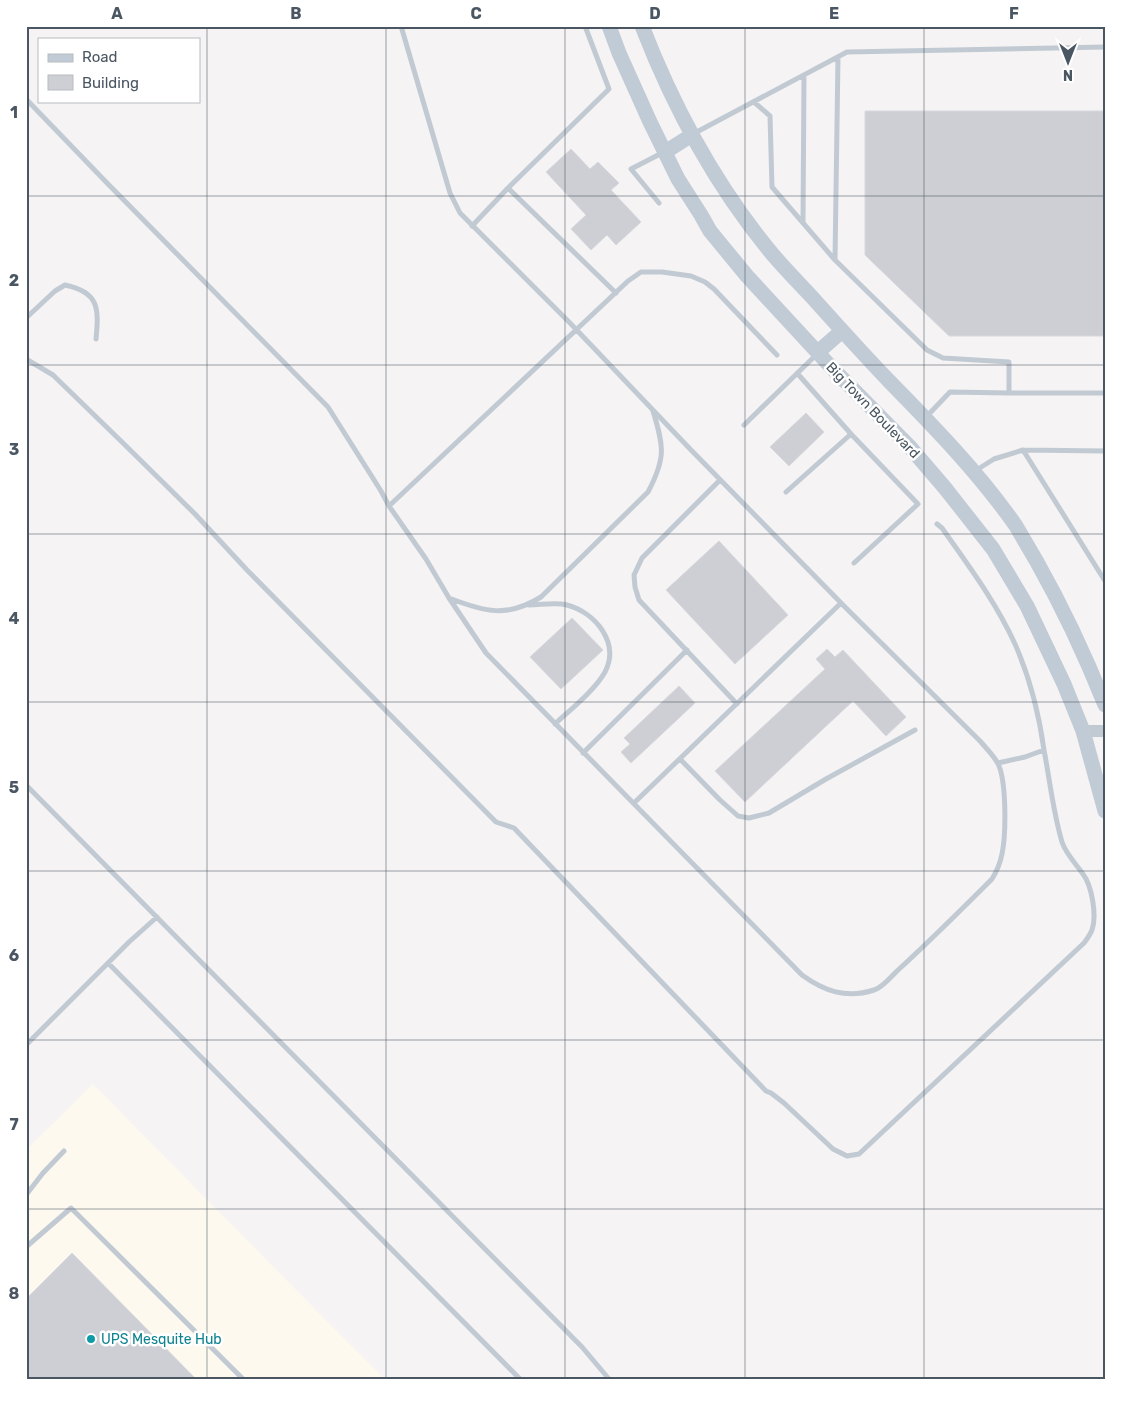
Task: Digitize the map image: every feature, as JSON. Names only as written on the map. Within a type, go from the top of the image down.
[{"type":"main road","name":"Big Town Boulevard","points":[[609,26],[635,91],[678,179],[710,231],[746,276],[909,446],[993,549],[1027,606],[1064,684],[1083,731],[1105,811]]},
{"type":"main road","points":[[642,26],[681,115],[738,211],[770,252],[974,472],[1016,527],[1051,587],[1086,659],[1105,705]]},
{"type":"main road","points":[[665,152],[692,135]]},
{"type":"main road","points":[[818,352],[842,331]]},
{"type":"street","points":[[1083,731],[1105,732]]},
{"type":"lane","points":[[26,99],[113,190],[328,407],[388,506],[426,559],[449,598],[486,653],[802,975],[829,991],[844,994],[876,990],[924,946],[995,874],[1002,853],[1004,833],[1005,795],[998,763],[980,741],[841,603],[653,411],[577,330],[460,213],[450,193],[401,26]]},
{"type":"lane","points":[[472,226],[609,89],[585,26]]},
{"type":"lane","points":[[692,135],[848,52],[1105,47]]},
{"type":"lane","points":[[835,260],[838,57]]},
{"type":"lane","points":[[803,223],[804,75]]},
{"type":"lane","points":[[754,102],[770,116],[772,187],[835,260],[927,350],[943,358],[1009,362],[1009,393]]},
{"type":"lane","points":[[659,203],[631,169],[665,152]]},
{"type":"lane","points":[[508,188],[616,292]]},
{"type":"lane","points":[[388,506],[616,292],[641,272],[662,272],[692,276],[705,282],[777,355]]},
{"type":"lane","points":[[26,318],[55,291],[65,285],[78,288],[93,298],[97,309],[96,339]]},
{"type":"lane","points":[[744,425],[818,352]]},
{"type":"lane","points":[[26,359],[53,375],[195,514],[247,570],[496,822],[514,828],[766,1092],[771,1093],[784,1103],[833,1149],[847,1156],[859,1154],[1084,943],[1092,932],[1094,918],[1092,895],[1084,875],[1076,867],[1062,844],[1041,726],[1030,685],[1015,644],[997,610],[972,571],[942,528],[937,524]]},
{"type":"lane","points":[[797,374],[918,504],[854,563]]},
{"type":"lane","points":[[925,417],[950,392],[1105,393]]},
{"type":"lane","points":[[526,606],[541,597],[648,492],[657,474],[662,454],[661,438],[653,411]]},
{"type":"lane","points":[[786,492],[851,434]]},
{"type":"lane","points":[[1023,450],[1105,581]]},
{"type":"lane","points":[[974,472],[994,459],[1023,450],[1105,451]]},
{"type":"lane","points":[[720,480],[642,558],[634,576],[639,600],[737,704]]},
{"type":"lane","points":[[449,598],[472,607],[504,611],[526,606],[567,605],[588,615],[597,622],[606,634],[609,662],[604,674],[587,694],[555,724]]},
{"type":"lane","points":[[634,804],[841,603]]},
{"type":"lane","points":[[583,753],[687,650]]},
{"type":"lane","points":[[680,759],[738,816],[749,818],[769,813],[915,730]]},
{"type":"lane","points":[[998,763],[1025,757],[1044,750]]},
{"type":"lane","points":[[26,785],[582,1346],[609,1379]]},
{"type":"lane","points":[[26,1045],[129,942],[157,917]]},
{"type":"lane","points":[[108,963],[520,1379]]},
{"type":"lane","points":[[26,1195],[43,1173],[64,1151]]},
{"type":"lane","points":[[26,1248],[71,1208],[243,1379]]},
{"type":"shaded area","points":[[93,1084],[385,1379],[26,1379],[26,1150]]},
{"type":"building","points":[[865,111],[1105,111],[1105,336],[949,336],[865,255]]},
{"type":"building","points":[[571,149],[590,169],[598,162],[619,183],[611,190],[641,222],[616,245],[607,235],[591,250],[571,229],[586,215],[546,172]]},
{"type":"building","points":[[806,413],[824,432],[789,466],[770,447]]},
{"type":"building","points":[[719,541],[788,615],[735,664],[666,590]]},
{"type":"building","points":[[572,618],[603,650],[561,689],[530,657]]},
{"type":"building","points":[[827,649],[835,657],[843,650],[906,717],[886,736],[853,701],[745,802],[715,771],[825,669],[816,659]]},
{"type":"building","points":[[679,686],[695,703],[631,763],[621,752],[630,744],[624,738]]},
{"type":"building","name":"UPS Mesquite Hub","points":[[72,1253],[196,1379],[26,1379],[26,1299]]},
{"type":"place","name":"UPS Mesquite Hub","points":[[91,1339]]}]
